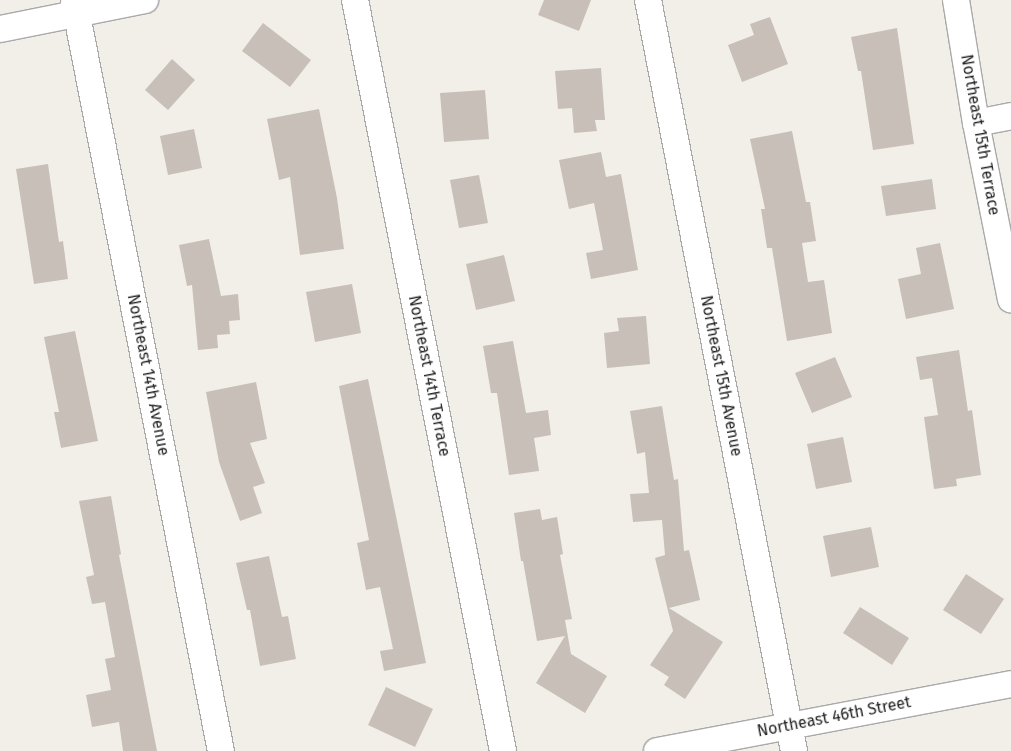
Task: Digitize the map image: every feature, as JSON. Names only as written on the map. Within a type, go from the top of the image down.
[{"type":"street","points":[[0,29],[76,7],[145,0]]},
{"type":"street","name":"Northeast 14th Terrace","points":[[355,0],[503,751]]},
{"type":"street","name":"Northeast 15th Avenue","points":[[648,0],[794,751]]},
{"type":"street","name":"Northeast 15th Terrace","points":[[956,0],[976,123],[1011,300]]},
{"type":"street","name":"Northeast 14th Avenue","points":[[76,7],[222,751]]},
{"type":"street","points":[[976,123],[1011,116]]},
{"type":"street","name":"Northeast 46th Street","points":[[657,751],[1011,684]]},
{"type":"building","points":[[544,0],[591,0],[579,31],[538,15]]},
{"type":"building","points":[[770,17],[788,64],[742,82],[728,45],[754,35],[750,24]]},
{"type":"building","points":[[263,23],[311,60],[290,87],[242,51]]},
{"type":"building","points":[[897,28],[914,144],[873,150],[861,71],[858,71],[851,37]]},
{"type":"building","points":[[172,59],[195,80],[168,110],[145,90]]},
{"type":"building","points":[[601,68],[605,120],[595,120],[597,131],[574,133],[572,108],[558,109],[555,71]]},
{"type":"building","points":[[485,90],[489,139],[444,142],[440,93]]},
{"type":"building","points":[[319,109],[337,198],[344,249],[300,255],[290,177],[279,180],[267,119]]},
{"type":"building","points":[[194,129],[202,168],[168,175],[160,136]]},
{"type":"building","points":[[792,131],[806,202],[810,202],[816,241],[802,243],[808,282],[824,280],[832,333],[787,341],[772,248],[767,248],[761,209],[765,209],[750,139]]},
{"type":"building","points":[[601,152],[606,177],[621,174],[638,270],[591,279],[586,253],[603,250],[594,203],[569,209],[559,160]]},
{"type":"building","points":[[48,164],[59,242],[63,241],[68,279],[34,284],[16,169]]},
{"type":"building","points":[[479,175],[488,223],[459,228],[450,180]]},
{"type":"building","points":[[932,179],[936,209],[886,216],[881,186]]},
{"type":"building","points":[[209,239],[221,296],[238,294],[240,320],[229,321],[230,334],[217,335],[218,348],[198,350],[192,285],[187,286],[179,245]]},
{"type":"building","points":[[940,243],[954,309],[906,319],[898,279],[921,274],[916,248]]},
{"type":"building","points":[[504,255],[515,301],[476,310],[466,264]]},
{"type":"building","points":[[352,284],[361,333],[315,342],[306,292]]},
{"type":"building","points":[[646,316],[650,364],[607,368],[604,333],[619,331],[617,318]]},
{"type":"building","points":[[75,331],[98,441],[61,448],[54,412],[59,412],[44,337]]},
{"type":"building","points":[[513,341],[526,413],[548,410],[551,435],[534,438],[539,471],[509,475],[497,393],[491,393],[483,346]]},
{"type":"building","points":[[959,350],[968,411],[972,410],[981,475],[956,479],[957,486],[934,489],[924,417],[938,415],[932,378],[920,380],[916,357]]},
{"type":"building","points":[[835,357],[852,397],[812,413],[795,373]]},
{"type":"building","points":[[368,379],[426,663],[384,671],[380,651],[393,649],[380,587],[366,590],[357,543],[369,540],[339,386]]},
{"type":"building","points":[[256,382],[267,439],[250,443],[265,483],[253,487],[262,513],[240,521],[219,462],[206,392]]},
{"type":"building","points":[[662,406],[674,480],[678,479],[684,551],[689,550],[700,600],[669,608],[723,642],[685,699],[664,685],[669,677],[650,665],[673,631],[655,558],[665,555],[662,520],[633,522],[630,494],[649,493],[645,452],[637,454],[630,411]]},
{"type":"building","points":[[843,437],[852,482],[816,489],[807,444]]},
{"type":"building","points":[[111,496],[121,554],[119,555],[157,751],[123,751],[119,722],[92,727],[86,695],[111,690],[105,659],[115,657],[105,602],[92,604],[86,577],[94,575],[79,501]]},
{"type":"building","points":[[540,509],[542,520],[557,517],[563,554],[560,555],[572,619],[565,620],[571,654],[607,676],[585,713],[536,683],[565,636],[537,641],[523,561],[521,561],[514,513]]},
{"type":"building","points":[[871,527],[879,567],[831,577],[823,536]]},
{"type":"building","points":[[269,556],[282,617],[288,616],[296,659],[260,666],[250,610],[247,610],[236,563]]},
{"type":"building","points":[[966,574],[1004,599],[981,634],[943,610]]},
{"type":"building","points":[[860,607],[909,638],[892,665],[843,633]]},
{"type":"building","points":[[386,687],[433,709],[415,747],[368,725]]}]
